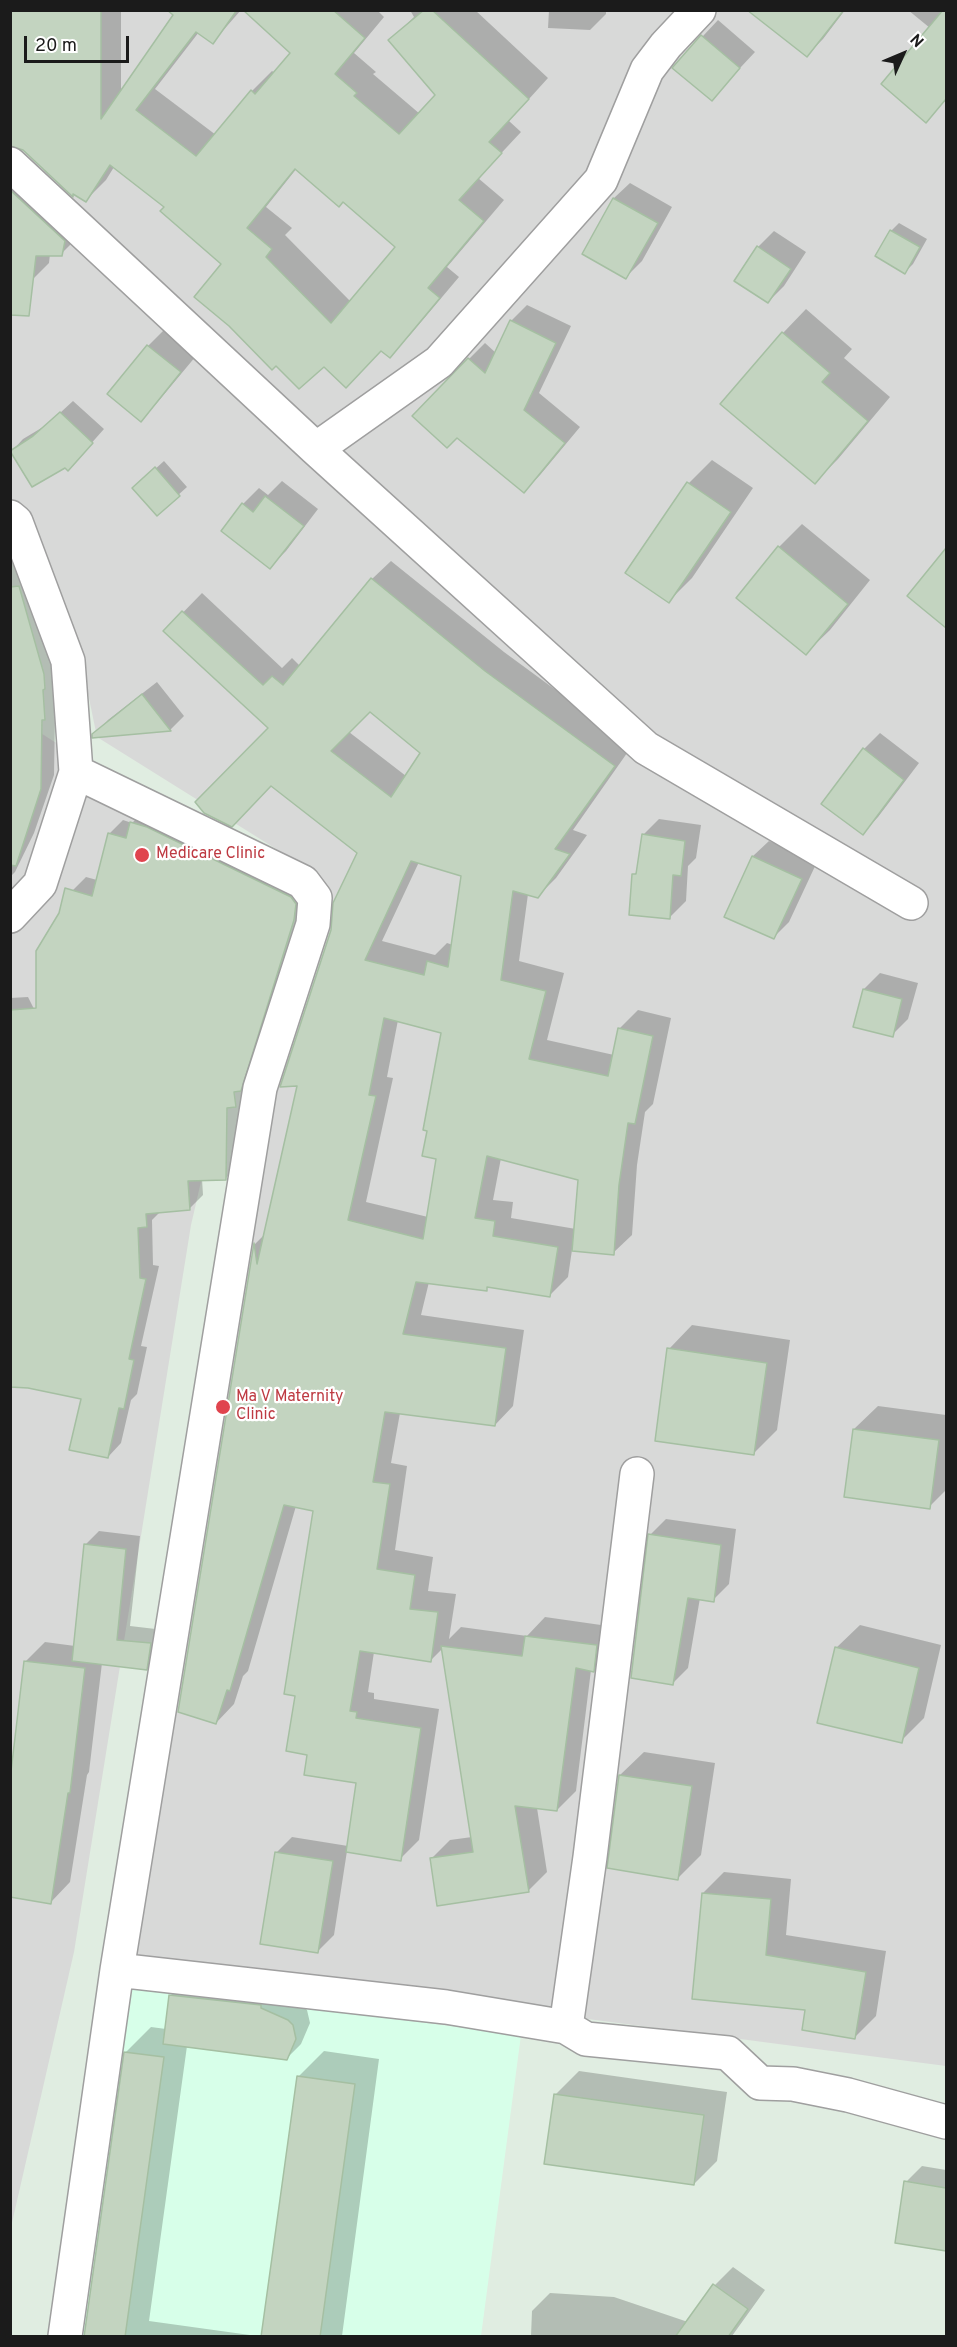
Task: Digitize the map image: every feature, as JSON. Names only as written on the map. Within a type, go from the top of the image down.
[{"type":"street","points":[[316,449],[439,362],[601,180],[647,70],[666,45],[699,10]]},
{"type":"street","points":[[10,164],[316,449],[646,748],[911,903]]},
{"type":"street","points":[[10,516],[16,522],[68,661],[76,772],[40,884],[10,916]]},
{"type":"street","points":[[65,2337],[117,1970],[260,1088],[313,924],[315,898],[303,882],[76,772]]},
{"type":"street","points":[[566,2027],[590,1857],[637,1474]]},
{"type":"street","points":[[117,1970],[446,2007],[566,2027],[586,2039],[728,2054],[760,2083],[793,2084],[848,2095],[946,2122]]},
{"type":"shaded area","points":[[11,11],[946,11],[946,2066],[123,1958],[230,1233],[315,911],[297,862],[97,737],[79,650],[11,501]]},
{"type":"shaded area","points":[[11,629],[22,721],[264,876],[270,885],[191,1225],[74,1952],[11,2227]]},
{"type":"shaded area","points":[[110,1983],[521,2035],[481,2336],[61,2336]]},
{"type":"building","points":[[10,10],[101,10],[101,119],[173,15],[167,10],[237,10],[213,44],[196,32],[136,110],[196,156],[251,90],[255,94],[290,53],[243,10],[333,10],[365,38],[335,74],[357,93],[354,96],[399,134],[435,95],[388,40],[424,10],[432,10],[529,99],[489,142],[502,153],[459,200],[484,221],[428,288],[440,298],[390,358],[381,351],[346,388],[324,367],[299,389],[276,366],[272,370],[229,326],[194,297],[221,264],[160,211],[164,207],[110,165],[86,202],[73,194],[73,197],[23,150],[10,146]],"holes":[[[295,169],[339,207],[343,202],[395,247],[331,323],[266,257],[272,249],[247,228]]]},
{"type":"building","points":[[747,10],[844,10],[807,57]]},
{"type":"building","points":[[943,10],[946,10],[946,99],[926,123],[881,84]]},
{"type":"building","points":[[701,35],[740,68],[712,101],[672,68]]},
{"type":"building","points":[[10,190],[65,241],[62,256],[36,256],[29,316],[10,315]]},
{"type":"building","points":[[613,198],[658,223],[626,279],[582,254]]},
{"type":"building","points":[[890,230],[920,247],[905,274],[875,256]]},
{"type":"building","points":[[757,246],[791,269],[768,303],[734,281]]},
{"type":"building","points":[[510,320],[556,343],[524,410],[565,443],[524,493],[457,438],[447,448],[412,416],[468,358],[485,373]]},
{"type":"building","points":[[782,332],[830,373],[822,382],[868,421],[815,484],[720,404]]},
{"type":"building","points":[[147,345],[181,372],[141,422],[107,394]]},
{"type":"building","points":[[60,412],[93,443],[68,471],[65,468],[32,487],[10,451],[33,436]]},
{"type":"building","points":[[155,467],[180,496],[157,516],[132,488]]},
{"type":"building","points":[[687,482],[731,512],[669,603],[625,573]]},
{"type":"building","points":[[265,496],[304,526],[270,569],[221,531],[242,503],[253,512]]},
{"type":"building","points":[[778,546],[848,604],[806,655],[736,598]]},
{"type":"building","points":[[946,548],[946,628],[907,596]]},
{"type":"building","points":[[371,578],[485,671],[615,766],[555,849],[570,854],[538,898],[513,891],[501,980],[546,991],[529,1059],[608,1076],[618,1028],[653,1036],[635,1124],[628,1123],[619,1185],[614,1255],[572,1251],[578,1180],[487,1156],[475,1218],[495,1221],[493,1236],[558,1247],[550,1297],[487,1287],[487,1291],[416,1282],[403,1334],[506,1348],[495,1426],[385,1412],[373,1482],[390,1484],[377,1569],[415,1575],[410,1609],[438,1612],[431,1662],[360,1651],[350,1711],[357,1712],[356,1718],[421,1728],[401,1861],[346,1852],[356,1783],[304,1775],[307,1755],[286,1751],[295,1696],[284,1694],[313,1511],[284,1505],[230,1691],[227,1690],[216,1724],[178,1712],[254,1243],[257,1264],[297,1086],[280,1087],[331,930],[333,903],[357,853],[271,786],[232,827],[204,813],[195,802],[268,728],[163,631],[182,611],[263,685],[272,676],[283,685]],"holes":[[[370,712],[420,753],[391,797],[331,751]],[[411,861],[461,876],[448,967],[427,961],[424,975],[365,960]],[[384,1018],[441,1033],[423,1130],[427,1131],[422,1156],[436,1159],[423,1239],[348,1220],[376,1096],[369,1095]]]},
{"type":"building","points":[[19,586],[44,674],[45,720],[42,720],[41,789],[16,866],[10,865],[10,587]]},
{"type":"building","points":[[142,694],[171,731],[92,738],[92,734]]},
{"type":"building","points":[[863,748],[904,780],[863,835],[821,804]]},
{"type":"building","points":[[130,822],[147,827],[291,897],[296,904],[294,920],[241,1091],[234,1092],[236,1107],[227,1108],[226,1180],[188,1181],[190,1210],[146,1214],[147,1227],[138,1228],[140,1278],[146,1279],[129,1359],[134,1360],[124,1409],[119,1408],[108,1458],[69,1450],[81,1399],[28,1388],[10,1387],[10,1010],[36,1008],[36,951],[59,913],[65,888],[92,896],[108,833],[126,838]]},
{"type":"building","points":[[642,834],[685,841],[681,876],[673,875],[670,919],[629,915],[632,874],[636,874]]},
{"type":"building","points":[[752,856],[802,879],[774,939],[724,917]]},
{"type":"building","points":[[863,989],[902,999],[893,1037],[853,1027]]},
{"type":"building","points":[[667,1348],[767,1363],[754,1455],[655,1441]]},
{"type":"building","points":[[853,1429],[939,1440],[930,1509],[844,1497]]},
{"type":"building","points":[[648,1534],[721,1545],[714,1602],[688,1598],[673,1685],[631,1678]]},
{"type":"building","points":[[84,1544],[126,1549],[117,1640],[151,1643],[147,1670],[72,1661]]},
{"type":"building","points":[[525,1636],[597,1645],[594,1672],[576,1668],[557,1811],[515,1806],[529,1892],[437,1906],[430,1858],[473,1852],[441,1646],[522,1656]]},
{"type":"building","points":[[835,1647],[919,1668],[902,1743],[817,1723]]},
{"type":"building","points":[[24,1661],[85,1668],[70,1793],[68,1793],[51,1904],[10,1897],[10,1780]]},
{"type":"building","points":[[619,1775],[692,1786],[678,1880],[607,1868]]},
{"type":"building","points":[[275,1852],[333,1861],[318,1953],[260,1944]]},
{"type":"building","points":[[702,1893],[771,1899],[766,1955],[866,1972],[855,2039],[802,2030],[805,2010],[692,1999]]},
{"type":"building","points":[[169,1995],[261,2005],[261,2008],[288,2020],[293,2025],[296,2039],[287,2060],[163,2044]]},
{"type":"building","points":[[124,2052],[164,2057],[125,2337],[84,2337]]},
{"type":"building","points":[[297,2076],[355,2084],[320,2337],[261,2337]]},
{"type":"building","points":[[554,2094],[704,2115],[694,2185],[544,2164]]},
{"type":"building","points":[[904,2181],[946,2188],[946,2251],[895,2243]]},
{"type":"building","points":[[713,2284],[748,2309],[728,2337],[675,2337]]},
{"type":"place","name":"Medicare Clinic","points":[[142,855]]},
{"type":"place","name":"Ma V Maternity Clinic","points":[[223,1407]]}]
